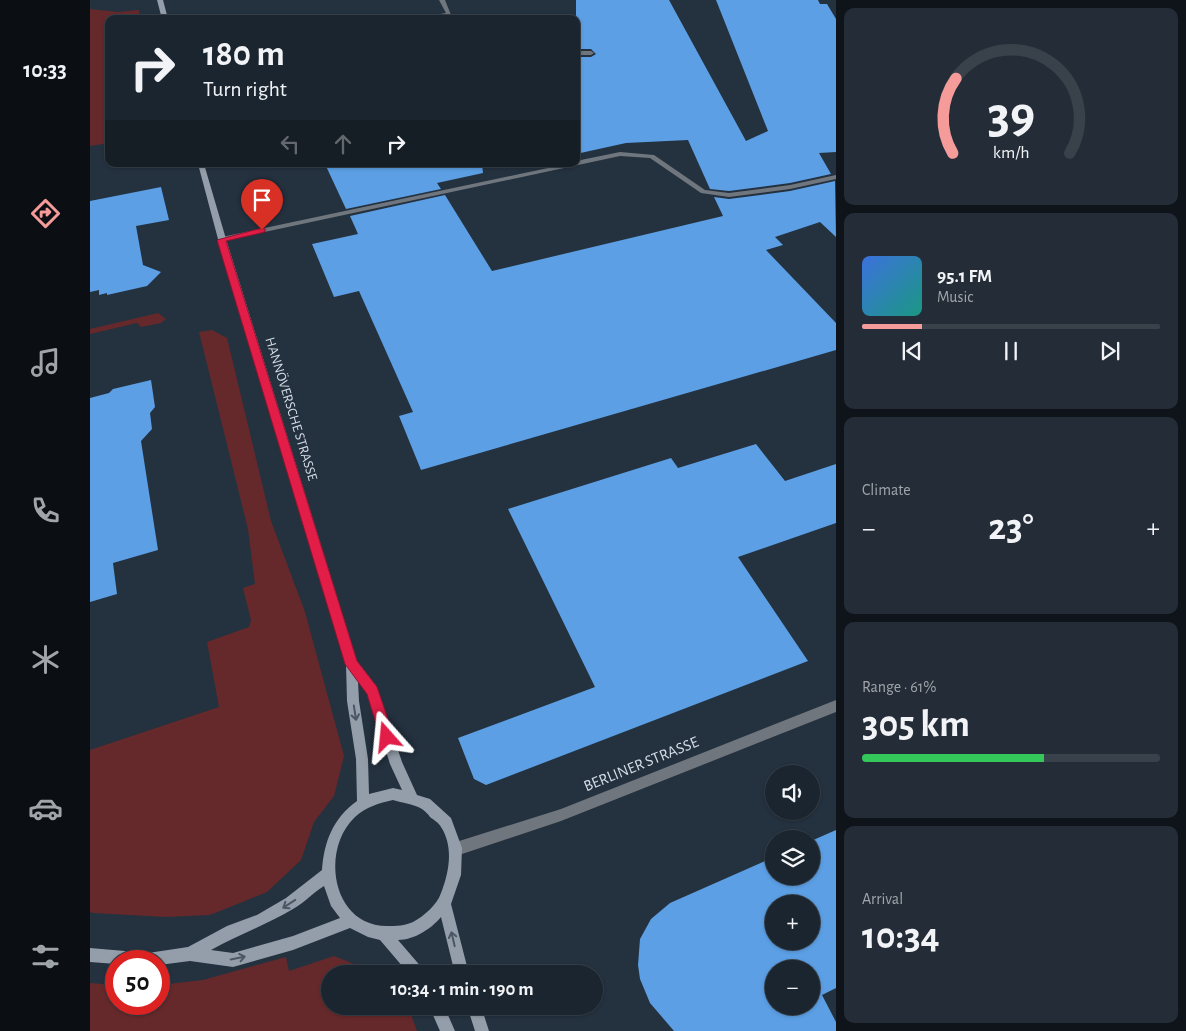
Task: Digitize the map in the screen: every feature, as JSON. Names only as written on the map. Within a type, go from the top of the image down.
[{"type":"main road","points":[[160,0],[164,15]]},
{"type":"main road","name":"HANNÖVERSCHE STRASSE","points":[[202,167],[222,240],[352,664],[353,701],[362,758],[363,804]]},
{"type":"main road","name":"HANNÖVERSCHE STRASSE","points":[[352,664],[373,691],[396,764],[411,796]]},
{"type":"main road","points":[[393,794],[411,796],[428,803],[438,812],[450,829],[456,849],[457,866],[454,882],[444,904],[428,921],[410,932],[385,935],[365,930],[351,921],[339,908],[332,893],[328,874],[330,853],[336,834],[348,816],[363,804],[393,794]]},
{"type":"main road","points":[[190,954],[232,930],[262,920],[291,903],[328,874]]},
{"type":"main road","points":[[444,904],[460,965]]},
{"type":"main road","points":[[90,955],[148,960],[190,954],[233,960],[293,943],[351,921]]},
{"type":"main road","points":[[385,935],[410,965]]},
{"type":"main road","points":[[440,1015],[448,1031]]},
{"type":"main road","points":[[477,1015],[482,1031]]},
{"type":"street","points":[[442,0],[449,14],[442,15]]},
{"type":"street","points":[[580,53],[591,53]]},
{"type":"street","points":[[580,163],[620,154],[652,156],[703,192],[728,196],[790,187],[836,177]]},
{"type":"street","points":[[222,240],[561,167]]},
{"type":"street","name":"BERLINER STRASSE","points":[[456,849],[560,815],[836,706]]},
{"type":"shaded area","points":[[90,9],[118,12],[139,10],[140,15],[105,15],[105,144],[90,146]]},
{"type":"shaded area","points":[[158,313],[166,319],[161,323],[141,327],[137,323],[90,334],[90,329]]},
{"type":"shaded area","points":[[212,330],[227,338],[271,521],[305,612],[344,756],[334,796],[314,822],[301,860],[267,892],[210,915],[166,917],[93,913],[90,912],[90,750],[219,707],[207,642],[249,627],[251,620],[243,588],[255,584],[248,529],[199,332]]},
{"type":"shaded area","points":[[334,956],[356,965],[321,965],[321,1015],[411,1015],[417,1031],[90,1031],[90,983],[105,984],[105,1015],[170,1015],[170,984],[203,980],[286,957],[289,971]]},
{"type":"building","points":[[576,0],[669,0],[746,141],[768,131],[716,0],[818,0],[820,4],[827,4],[836,19],[836,152],[819,153],[831,174],[790,183],[729,191],[710,189],[688,140],[626,143],[580,153],[580,57],[591,57],[596,54],[591,49],[580,49],[580,15],[576,15]]},
{"type":"building","points":[[326,167],[482,167],[483,173],[437,183],[441,189],[346,209]]},
{"type":"building","points":[[835,181],[836,237],[820,222],[775,237],[783,245],[766,250],[836,323],[836,350],[421,470],[399,416],[413,412],[359,291],[334,297],[312,244],[358,234],[350,216],[445,195],[492,271],[723,216],[714,197],[729,199],[790,191]]},
{"type":"building","points":[[161,187],[169,220],[136,226],[143,265],[161,272],[147,286],[107,295],[107,293],[99,295],[99,290],[90,292],[90,201]]},
{"type":"building","points":[[151,380],[155,407],[150,413],[152,429],[141,441],[158,550],[113,563],[117,594],[90,602],[90,398],[109,393],[113,389]]},
{"type":"building","points":[[756,444],[785,481],[836,464],[836,523],[738,557],[808,661],[486,785],[474,779],[458,738],[595,687],[508,509],[671,458],[678,468]]},
{"type":"building","points":[[836,830],[836,988],[822,995],[836,1022],[836,1031],[674,1031],[650,1003],[640,979],[638,965],[640,939],[651,919],[670,903],[765,861],[765,885],[820,885],[820,837]]},
{"type":"route","points":[[262,230],[222,240],[352,664],[373,691],[387,737]]}]
